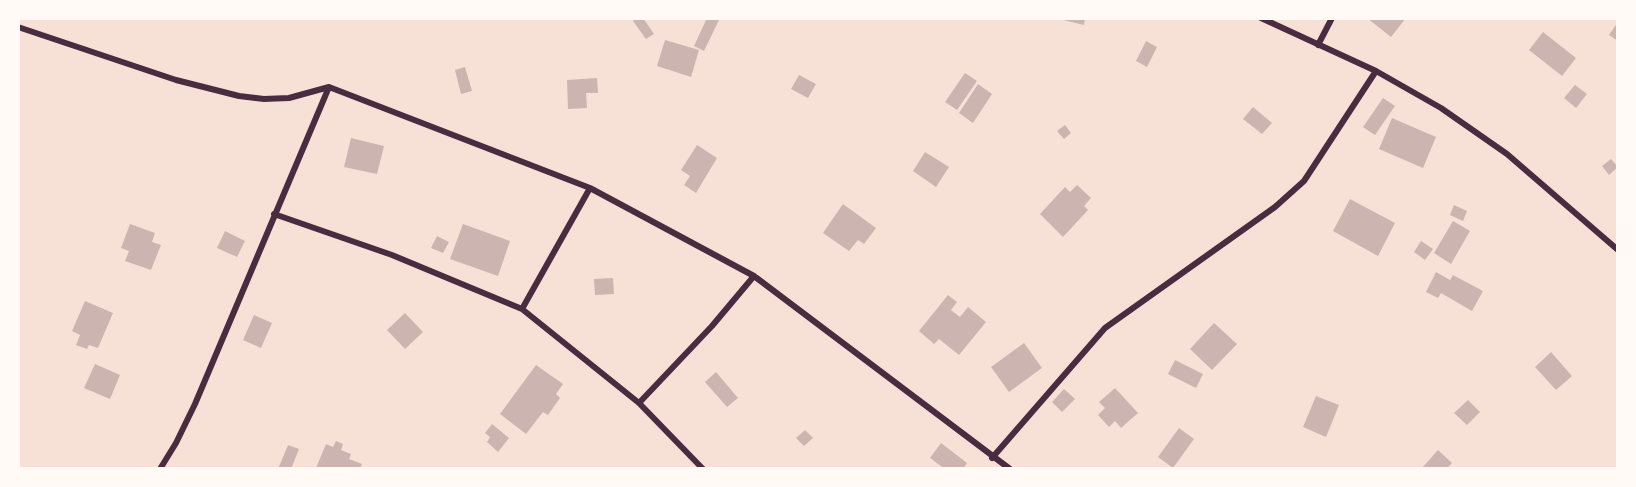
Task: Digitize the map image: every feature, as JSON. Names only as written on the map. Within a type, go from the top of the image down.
[{"type":"street","points":[[1261,18],[1376,71],[1441,108],[1507,154],[1618,250]]},
{"type":"street","points":[[1318,45],[1332,18]]},
{"type":"street","points":[[18,27],[176,80],[238,96],[264,99],[289,98],[329,87],[590,188],[754,276],[992,458],[1010,469]]},
{"type":"street","points":[[992,458],[1105,328],[1275,207],[1304,181],[1376,71]]},
{"type":"street","points":[[160,469],[184,427],[329,87]]},
{"type":"street","points":[[522,309],[590,188]]},
{"type":"street","points":[[274,214],[392,255],[522,309],[639,403],[703,469]]},
{"type":"street","points":[[639,403],[712,326],[754,276]]},
{"type":"building","points":[[643,18],[654,34],[646,39],[633,21]]},
{"type":"building","points":[[707,18],[719,20],[704,51],[694,46]]},
{"type":"building","points":[[1055,18],[1085,18],[1084,25]]},
{"type":"building","points":[[1367,18],[1406,18],[1391,37]]},
{"type":"building","points":[[1618,22],[1618,41],[1609,35]]},
{"type":"building","points":[[1543,32],[1576,58],[1562,76],[1529,50]]},
{"type":"building","points":[[665,40],[699,50],[691,77],[657,66]]},
{"type":"building","points":[[1146,41],[1157,47],[1147,67],[1136,61]]},
{"type":"building","points":[[465,67],[472,91],[461,94],[455,70]]},
{"type":"building","points":[[965,73],[977,81],[957,110],[945,102]]},
{"type":"building","points":[[799,75],[816,84],[808,98],[791,89]]},
{"type":"building","points":[[597,78],[598,93],[586,93],[587,108],[568,109],[567,80]]},
{"type":"building","points":[[978,84],[992,94],[973,123],[959,113]]},
{"type":"building","points":[[1575,85],[1587,94],[1576,108],[1564,98]]},
{"type":"building","points":[[1383,98],[1395,106],[1375,135],[1363,127]]},
{"type":"building","points":[[1253,107],[1272,123],[1262,134],[1243,119]]},
{"type":"building","points":[[1392,118],[1436,137],[1423,168],[1379,149]]},
{"type":"building","points":[[1065,125],[1071,133],[1064,139],[1057,131]]},
{"type":"building","points":[[351,138],[384,146],[377,174],[344,167]]},
{"type":"building","points":[[697,145],[717,158],[696,193],[684,185],[690,176],[681,170]]},
{"type":"building","points":[[925,152],[949,167],[936,187],[913,171]]},
{"type":"building","points":[[1611,159],[1618,167],[1609,175],[1602,166]]},
{"type":"building","points":[[1077,185],[1091,198],[1084,206],[1088,210],[1063,237],[1040,214],[1065,187],[1070,192]]},
{"type":"building","points":[[1350,199],[1395,223],[1378,256],[1333,231]]},
{"type":"building","points":[[843,204],[876,228],[864,244],[858,240],[849,251],[823,233]]},
{"type":"building","points":[[1454,205],[1467,211],[1463,221],[1450,215]]},
{"type":"building","points":[[1453,221],[1470,231],[1451,264],[1434,253]]},
{"type":"building","points":[[130,224],[155,233],[152,242],[161,245],[151,270],[125,261],[129,251],[121,248]]},
{"type":"building","points":[[463,224],[510,241],[498,276],[450,259]]},
{"type":"building","points":[[225,231],[245,241],[237,257],[217,248]]},
{"type":"building","points":[[437,236],[449,242],[443,253],[431,248]]},
{"type":"building","points":[[1421,241],[1433,249],[1425,260],[1414,252]]},
{"type":"building","points":[[1436,272],[1450,280],[1453,275],[1483,291],[1472,311],[1441,293],[1438,298],[1426,292]]},
{"type":"building","points":[[613,278],[614,294],[595,295],[594,279]]},
{"type":"building","points":[[948,295],[957,302],[951,310],[960,317],[968,307],[986,322],[959,355],[939,339],[934,344],[919,331]]},
{"type":"building","points":[[85,301],[113,313],[98,348],[89,345],[87,349],[76,345],[80,335],[72,331]]},
{"type":"building","points":[[405,313],[423,332],[405,349],[387,330]]},
{"type":"building","points":[[254,315],[272,323],[261,348],[243,340]]},
{"type":"building","points":[[1214,323],[1237,344],[1212,370],[1190,349]]},
{"type":"building","points":[[1024,343],[1042,368],[1009,392],[991,367]]},
{"type":"building","points":[[1551,352],[1572,376],[1556,390],[1535,367]]},
{"type":"building","points":[[1175,360],[1203,374],[1196,388],[1168,374]]},
{"type":"building","points":[[95,364],[120,375],[110,399],[84,388]]},
{"type":"building","points":[[536,365],[563,384],[556,394],[560,398],[548,415],[543,412],[526,434],[500,414]]},
{"type":"building","points":[[716,372],[738,398],[727,407],[705,382]]},
{"type":"building","points":[[1115,388],[1138,413],[1121,428],[1115,421],[1109,427],[1098,415],[1105,408],[1099,402]]},
{"type":"building","points":[[1064,389],[1075,399],[1062,412],[1052,402]]},
{"type":"building","points":[[1316,396],[1339,405],[1326,437],[1303,427]]},
{"type":"building","points":[[1468,400],[1480,412],[1467,425],[1454,413]]},
{"type":"building","points":[[492,424],[509,438],[498,452],[487,442],[490,437],[485,433]]},
{"type":"building","points":[[1179,428],[1194,439],[1173,468],[1158,457]]},
{"type":"building","points":[[805,430],[813,438],[804,446],[796,438]]},
{"type":"building","points":[[336,441],[343,444],[341,450],[351,454],[349,459],[362,464],[360,469],[316,468],[326,444],[333,447]]},
{"type":"building","points":[[941,443],[967,463],[963,469],[945,469],[930,458]]},
{"type":"building","points":[[288,445],[299,449],[291,469],[278,469]]},
{"type":"building","points":[[1438,450],[1452,463],[1446,469],[1421,469]]}]
